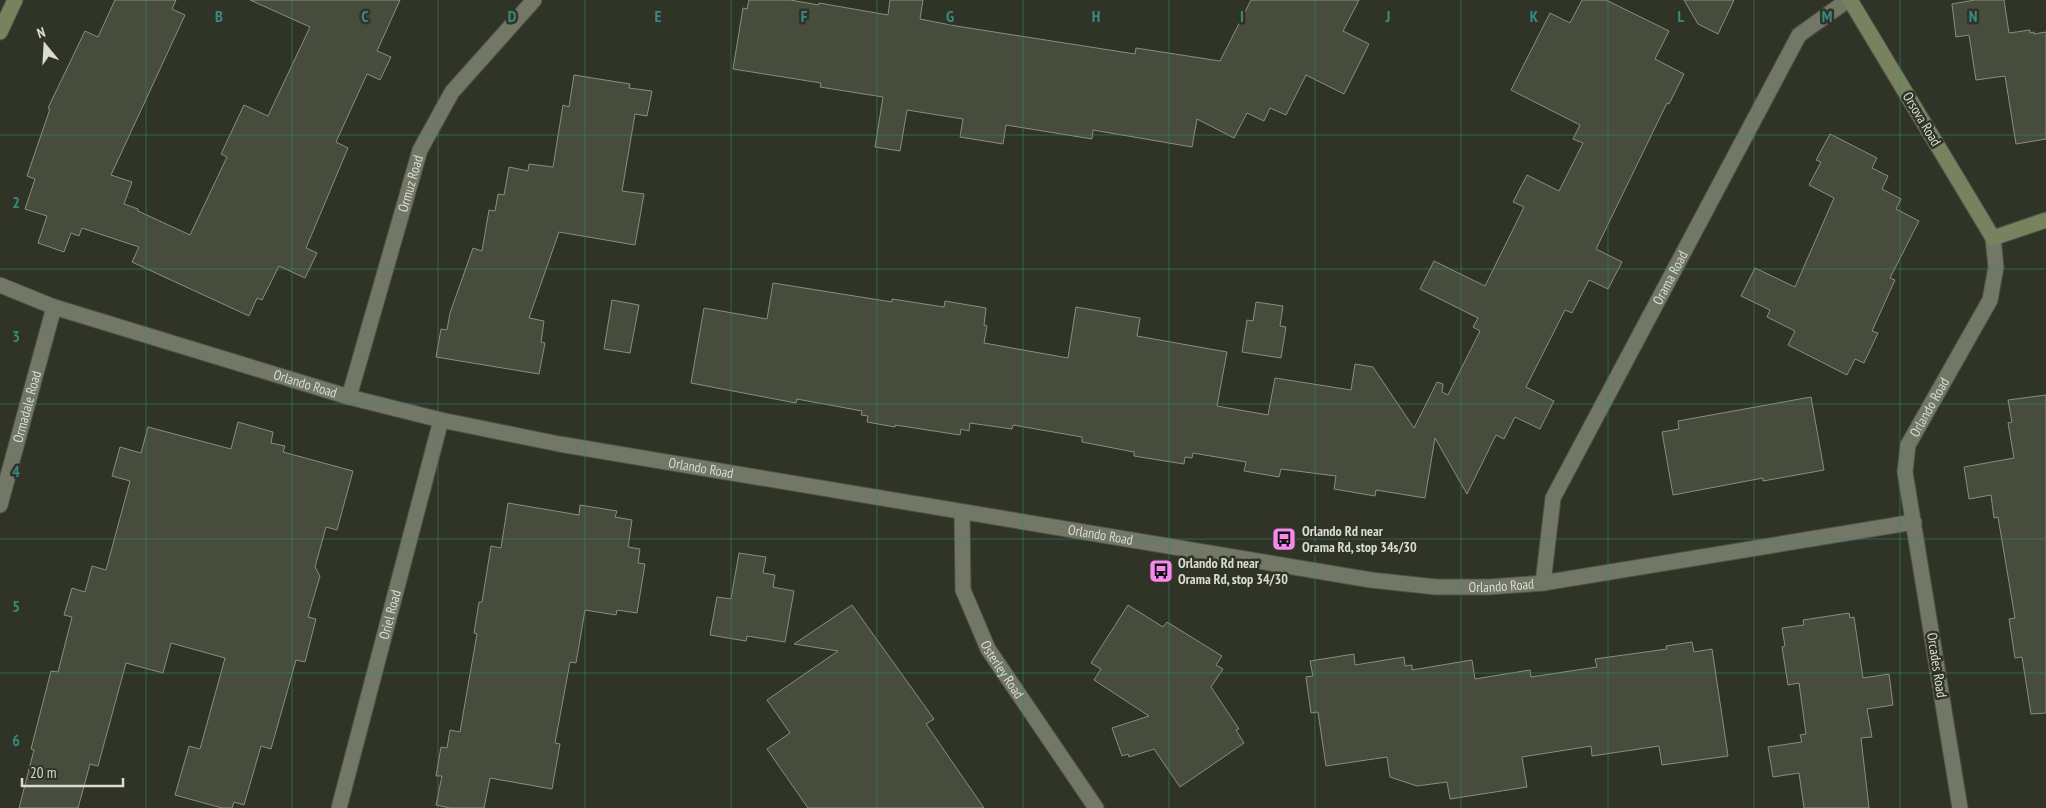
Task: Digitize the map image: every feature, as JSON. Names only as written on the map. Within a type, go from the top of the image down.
[{"type":"street","points":[[0,32],[15,0]]},
{"type":"street","name":"Ormuz Road","points":[[349,397],[420,150],[452,92],[534,0]]},
{"type":"street","name":"Orsova Road","points":[[1849,0],[1993,238]]},
{"type":"street","name":"Orama Road","points":[[1543,583],[1553,498],[1799,35],[1849,0]]},
{"type":"street","points":[[1993,238],[2046,220]]},
{"type":"street","name":"Orlando Road","points":[[0,285],[54,307],[349,397],[441,420],[559,444],[1371,580],[1436,587],[1489,587],[1543,583],[1914,522],[1905,472],[1908,446],[1990,300],[1996,267],[1993,238]]},
{"type":"street","name":"Ormadale Road","points":[[0,505],[54,307]]},
{"type":"street","name":"Oriel Road","points":[[339,808],[441,420]]},
{"type":"street","name":"Osterley Road","points":[[962,513],[963,590],[988,649],[1096,808]]},
{"type":"street","name":"Orcades Road","points":[[1914,522],[1960,808]]},
{"type":"building","points":[[115,0],[176,0],[172,9],[185,15],[111,175],[132,182],[124,204],[190,235],[227,157],[221,154],[244,105],[268,116],[310,27],[250,0],[400,0],[377,51],[391,57],[380,80],[367,74],[336,142],[348,148],[306,248],[317,253],[305,278],[279,266],[262,300],[257,298],[249,316],[132,262],[139,247],[82,228],[79,236],[71,233],[64,252],[38,243],[47,216],[25,209],[35,179],[27,176],[50,109],[48,108],[85,31],[98,37]]},
{"type":"building","points":[[749,0],[790,0],[819,5],[819,3],[888,15],[890,0],[923,0],[920,19],[1135,54],[1136,48],[1220,61],[1251,0],[1359,0],[1343,31],[1369,44],[1344,94],[1306,75],[1286,115],[1270,108],[1264,121],[1247,113],[1234,138],[1197,119],[1192,147],[1093,130],[1092,139],[1006,125],[1003,144],[960,137],[963,119],[907,110],[900,151],[875,147],[883,97],[820,87],[821,83],[733,69],[743,8],[747,9]]},
{"type":"building","points":[[1582,0],[1606,0],[1669,31],[1655,59],[1684,74],[1669,104],[1667,103],[1596,249],[1622,262],[1608,289],[1589,280],[1572,313],[1565,310],[1526,387],[1554,401],[1540,429],[1515,417],[1504,439],[1496,435],[1467,494],[1435,438],[1425,498],[1376,490],[1375,496],[1334,489],[1336,476],[1281,469],[1279,477],[1244,471],[1246,462],[1193,453],[1192,458],[1185,457],[1184,464],[1134,456],[1134,452],[1082,442],[1082,437],[1013,425],[1012,429],[970,423],[969,431],[961,429],[960,435],[895,425],[895,427],[867,422],[868,416],[861,415],[862,411],[797,399],[796,403],[691,383],[704,308],[767,319],[773,283],[892,302],[892,299],[944,307],[945,301],[986,308],[984,325],[987,326],[984,343],[1068,358],[1076,307],[1140,318],[1137,336],[1227,352],[1217,406],[1268,415],[1275,378],[1351,390],[1355,364],[1373,367],[1414,428],[1437,382],[1443,384],[1442,392],[1448,395],[1480,331],[1473,327],[1478,318],[1420,289],[1434,261],[1485,286],[1524,207],[1513,202],[1527,175],[1559,191],[1583,143],[1573,139],[1580,125],[1511,90],[1550,13],[1570,23]]},
{"type":"building","points":[[1684,0],[1734,0],[1718,34],[1698,24]]},
{"type":"building","points":[[1975,0],[2004,0],[2009,33],[2030,30],[2030,33],[2034,32],[2034,34],[2046,32],[2046,139],[2016,144],[2005,76],[1976,80],[1969,35],[1956,37],[1952,4]]},
{"type":"building","points":[[574,75],[630,84],[629,88],[652,91],[647,116],[635,114],[622,191],[644,194],[635,245],[559,232],[529,318],[544,321],[541,342],[545,343],[539,374],[436,357],[441,329],[447,330],[450,313],[473,248],[482,251],[489,210],[495,211],[498,194],[504,195],[509,167],[528,171],[529,164],[553,167],[563,105],[569,107]]},
{"type":"building","points":[[1830,134],[1877,158],[1872,168],[1888,176],[1882,189],[1901,199],[1896,209],[1919,221],[1890,278],[1895,280],[1872,331],[1878,333],[1864,363],[1855,359],[1847,375],[1788,345],[1795,331],[1767,317],[1770,310],[1741,296],[1755,268],[1795,287],[1834,198],[1809,185],[1821,162],[1816,160]]},
{"type":"building","points":[[612,300],[639,305],[630,353],[604,349]]},
{"type":"building","points":[[1256,302],[1283,306],[1280,326],[1286,327],[1281,358],[1242,352],[1247,320],[1253,321]]},
{"type":"building","points":[[2046,395],[2046,713],[2031,714],[2022,657],[2015,658],[2009,619],[2015,618],[1998,517],[1994,518],[1991,495],[1969,499],[1964,467],[2014,458],[2008,423],[2012,422],[2008,400]]},
{"type":"building","points":[[1811,397],[1824,470],[1763,481],[1763,478],[1673,495],[1662,432],[1679,429],[1678,421]]},
{"type":"building","points":[[238,422],[273,432],[271,443],[285,446],[283,452],[353,471],[337,530],[326,527],[315,567],[320,576],[308,617],[316,619],[305,662],[296,660],[271,749],[261,746],[244,805],[234,802],[232,808],[222,808],[175,795],[189,746],[200,749],[225,658],[171,643],[163,673],[126,663],[98,766],[90,764],[78,808],[19,808],[34,750],[31,749],[51,671],[58,672],[72,617],[64,615],[72,588],[85,592],[92,566],[106,570],[130,481],[112,476],[120,447],[141,453],[148,427],[231,449]]},
{"type":"building","points":[[508,503],[579,515],[580,505],[617,511],[615,517],[632,520],[628,547],[640,549],[638,563],[645,564],[637,613],[617,610],[616,615],[585,610],[576,663],[570,662],[555,743],[560,744],[552,789],[490,778],[484,808],[450,808],[436,805],[442,776],[436,776],[441,747],[447,748],[450,730],[460,732],[477,634],[474,633],[479,602],[482,602],[491,546],[501,548]]},
{"type":"building","points":[[739,553],[766,557],[763,573],[775,575],[773,587],[794,591],[785,642],[747,636],[746,641],[710,635],[717,597],[731,599]]},
{"type":"building","points":[[852,605],[934,719],[926,724],[984,808],[808,808],[767,749],[790,733],[767,700],[838,651],[794,644]]},
{"type":"building","points":[[1128,605],[1163,627],[1167,622],[1222,656],[1216,665],[1223,669],[1211,687],[1239,729],[1236,730],[1244,743],[1180,787],[1154,749],[1129,757],[1128,754],[1122,756],[1112,728],[1149,716],[1094,680],[1101,669],[1091,663]]},
{"type":"building","points":[[1849,613],[1850,618],[1854,617],[1863,678],[1889,674],[1893,705],[1867,709],[1872,737],[1861,738],[1869,808],[1804,808],[1799,773],[1773,777],[1768,747],[1802,742],[1800,735],[1806,734],[1799,683],[1788,685],[1782,647],[1785,646],[1782,628],[1804,625],[1803,620]]},
{"type":"building","points":[[1692,642],[1694,652],[1712,649],[1728,756],[1662,765],[1659,746],[1592,756],[1591,746],[1522,757],[1527,787],[1450,799],[1447,782],[1417,786],[1390,777],[1387,757],[1326,766],[1318,712],[1311,713],[1306,677],[1313,676],[1310,661],[1354,654],[1355,665],[1404,657],[1405,666],[1412,665],[1412,670],[1472,660],[1475,679],[1530,670],[1531,677],[1597,667],[1595,659],[1667,649],[1666,646]]},
{"type":"place","name":"Orlando Rd near Orama Rd, stop 34s/30","points":[[1284,539]]},
{"type":"place","name":"Orlando Rd near Orama Rd, stop 34/30","points":[[1161,571]]}]
